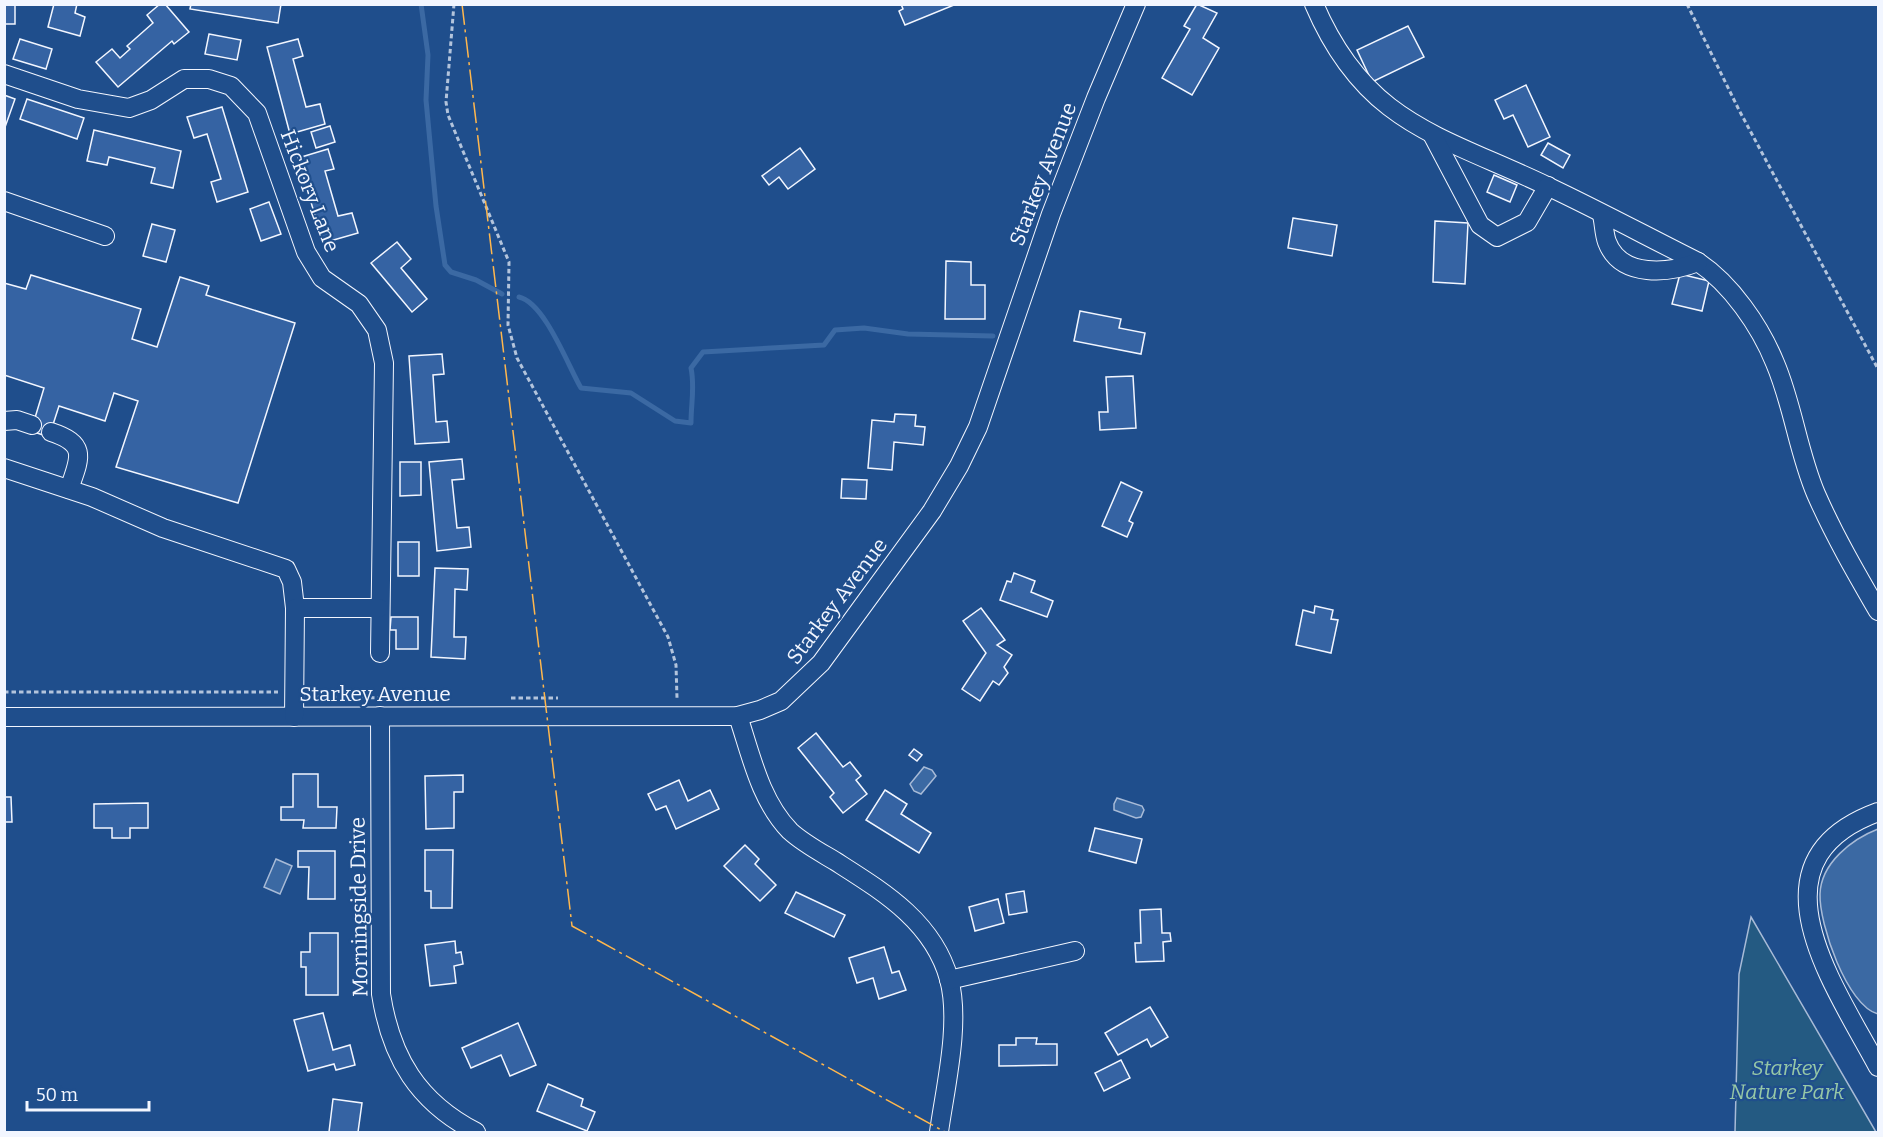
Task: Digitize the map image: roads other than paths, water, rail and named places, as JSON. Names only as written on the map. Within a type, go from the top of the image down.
[{"type":"street","name":"Starkey Avenue","points":[[4,717],[738,716],[781,701],[821,663],[933,512],[959,466],[978,427],[1054,205],[1136,4]]},
{"type":"street","points":[[1314,4],[1327,35],[1354,76],[1376,98],[1433,136],[1548,186],[1698,262],[1715,274],[1741,304],[1775,362],[1815,492],[1846,556],[1878,611]]},
{"type":"street","name":"Hickory Lane","points":[[4,74],[78,99],[129,108],[151,100],[184,79],[209,79],[231,86],[256,113],[306,252],[322,278],[358,304],[377,330],[384,363],[380,653]]},
{"type":"street","points":[[1433,136],[1480,225],[1497,237],[1527,222],[1548,186]]},
{"type":"street","points":[[4,201],[105,236]]},
{"type":"street","points":[[1602,215],[1607,243],[1621,261],[1650,272],[1677,270],[1698,262]]},
{"type":"street","points":[[4,421],[17,420],[32,425]]},
{"type":"street","points":[[51,432],[69,438],[75,444],[78,456],[69,489]]},
{"type":"street","points":[[4,468],[69,489],[163,528],[286,569],[292,582],[295,608],[294,717]]},
{"type":"street","points":[[295,608],[379,608]]},
{"type":"street","name":"Morningside Drive","points":[[380,716],[381,994],[385,1021],[393,1047],[405,1068],[446,1126],[476,1132]]},
{"type":"street","points":[[738,716],[761,786],[775,813],[808,845],[885,892],[907,910],[929,939],[949,980],[952,1012],[950,1050],[939,1132]]},
{"type":"street","points":[[1878,812],[1836,835],[1818,856],[1809,885],[1807,908],[1817,949],[1878,1067]]},
{"type":"street","points":[[949,980],[1075,951]]},
{"type":"waterway","points":[[421,4],[428,55],[426,100],[436,206],[445,265],[451,272],[476,280],[502,294]]},
{"type":"waterway","points":[[519,297],[529,302],[547,323],[581,388],[631,393],[675,421],[691,423],[693,388],[691,368],[703,352],[824,345],[835,330],[864,328],[908,334],[993,336]]},
{"type":"park label","name":"Starkey Nature Park","points":[[1787,1080]]}]
